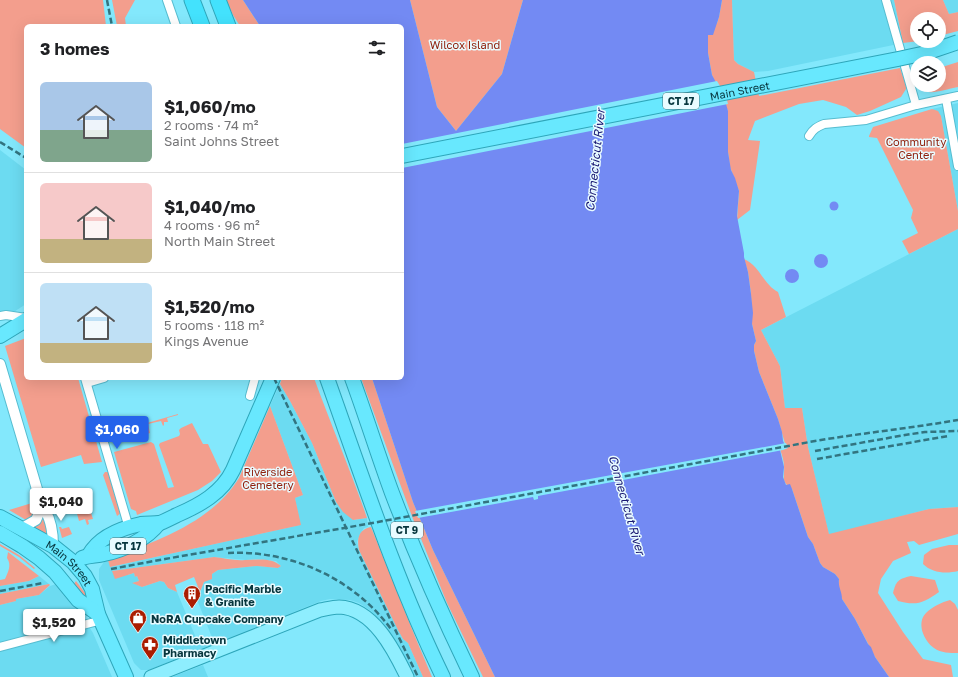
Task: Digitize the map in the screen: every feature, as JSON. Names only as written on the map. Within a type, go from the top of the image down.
[{"type":"highway","points":[[192,0],[201,24]]},
{"type":"highway","points":[[218,0],[227,24]]},
{"type":"highway","name":"Main Street","points":[[404,156],[898,59],[926,53],[958,42]]},
{"type":"highway","points":[[0,336],[24,320]]},
{"type":"highway","name":"CT 17","points":[[55,572],[89,555],[107,554],[137,542],[148,535],[160,523],[206,500],[218,490],[228,480],[233,470],[272,380]]},
{"type":"highway","name":"CT 9","points":[[328,380],[398,573],[443,677]]},
{"type":"highway","name":"CT 9","points":[[353,380],[412,544],[446,624],[472,677]]},
{"type":"highway","name":"Main Street","points":[[0,517],[53,546],[81,570],[95,595],[100,617],[126,677]]},
{"type":"highway","name":"CT 17","points":[[89,555],[95,546],[103,539],[142,524],[160,523]]},
{"type":"highway","name":"Main Street","points":[[0,533],[31,552],[55,572],[78,600],[100,617]]},
{"type":"main road","points":[[151,677],[320,610],[338,607],[356,611],[366,617],[375,626],[391,647],[407,677]]},
{"type":"street","points":[[166,0],[175,24]]},
{"type":"street","points":[[886,0],[916,105]]},
{"type":"street","points":[[809,136],[818,126],[824,124],[866,120],[916,105],[958,96]]},
{"type":"street","points":[[946,99],[958,166]]},
{"type":"street","points":[[0,316],[6,315],[24,319]]},
{"type":"street","points":[[0,364],[42,506],[51,526],[53,546]]},
{"type":"street","points":[[250,396],[254,380]]},
{"type":"street","points":[[86,381],[129,528]]},
{"type":"street","points":[[22,528],[36,520],[42,506]]},
{"type":"street","points":[[0,647],[100,617]]},
{"type":"shaded area","points":[[732,0],[894,0],[903,43],[768,71],[754,72],[738,64],[734,60]]},
{"type":"shaded area","points":[[943,0],[958,0],[958,12],[949,14]]},
{"type":"shaded area","points":[[958,103],[958,211],[941,116],[932,109]]},
{"type":"shaded area","points":[[0,150],[24,168],[24,305],[0,321]]},
{"type":"shaded area","points":[[958,229],[958,507],[929,509],[829,535],[808,447],[802,408],[785,408],[780,366],[761,330]]},
{"type":"shaded area","points":[[280,384],[312,443],[336,502],[354,520],[367,518],[368,527],[364,528],[357,542],[359,550],[403,639],[408,643],[423,677],[414,677],[393,638],[371,611],[359,603],[350,600],[330,599],[321,601],[149,670],[141,670],[134,663],[99,580],[99,569],[104,562],[108,559],[111,567],[300,525],[295,498],[303,495],[270,406]],"holes":[[[214,557],[246,560],[257,559],[276,561],[281,566],[278,568],[257,566],[218,570],[212,574],[204,582],[199,596],[196,597],[213,640],[199,645],[177,592],[168,588],[164,582],[160,581],[142,587],[133,583],[139,581],[137,576],[135,577],[134,573],[128,575],[112,571]]]},
{"type":"shaded area","points":[[39,576],[49,584],[0,594],[0,586],[29,581]]},
{"type":"shaded area","points":[[56,584],[76,606],[93,633],[112,677],[0,677],[0,605],[16,601],[16,599],[39,595],[50,586]]},
{"type":"shaded area","points":[[203,665],[208,677],[172,677]]},
{"type":"green space","points":[[0,0],[103,0],[106,24],[24,24],[24,147],[0,129]]},
{"type":"green space","points":[[112,0],[135,0],[125,18],[126,24],[117,24]]},
{"type":"green space","points":[[226,0],[243,0],[259,24],[239,24]]},
{"type":"green space","name":"Wilcox Island","points":[[410,0],[523,0],[502,74],[456,131],[437,107]]},
{"type":"green space","points":[[722,0],[732,0],[734,60],[738,64],[754,72],[759,96],[900,68],[906,85],[906,89],[901,97],[870,111],[857,115],[846,107],[823,100],[799,104],[755,121],[748,140],[760,141],[750,210],[737,220],[739,191],[730,167],[728,152],[728,111],[712,75],[708,53],[708,34],[717,23]]},
{"type":"green space","points":[[894,0],[943,0],[949,14],[958,12],[958,31],[946,34],[946,12],[910,12],[910,42],[903,43]]},
{"type":"green space","points":[[958,62],[958,87],[946,90],[946,66]]},
{"type":"green space","name":"Community Center","points":[[932,109],[938,111],[941,116],[958,211],[958,229],[909,254],[902,241],[918,233],[911,218],[913,210],[877,138],[869,136],[873,127]]},
{"type":"green space","points":[[744,259],[754,266],[773,289],[778,292],[786,317],[761,330],[780,366],[785,408],[802,408],[808,447],[829,534],[929,509],[958,507],[958,534],[919,545],[914,541],[907,542],[911,553],[893,561],[881,579],[878,593],[903,632],[923,659],[951,665],[953,677],[889,677],[875,657],[855,619],[842,599],[838,588],[839,579],[835,574],[823,567],[820,563],[813,544],[808,537],[792,489],[784,481],[784,462],[780,449],[786,447],[778,419],[759,372],[754,351],[756,341],[752,324],[751,294],[748,272]]},
{"type":"green space","points":[[24,339],[24,380],[79,380],[102,462],[84,464],[81,455],[41,467],[5,346]]},
{"type":"green space","points":[[281,380],[315,380],[367,518],[353,520],[343,512],[336,502],[312,443],[280,384]]},
{"type":"green space","points":[[362,380],[373,380],[413,502],[433,550],[495,677],[483,677],[447,603],[413,519]]},
{"type":"green space","name":"Riverside Cemetery","points":[[270,406],[303,495],[295,498],[301,525],[110,567],[108,560],[111,558],[147,545],[182,528],[214,507],[228,493],[239,478]]},
{"type":"green space","points":[[178,414],[167,418],[168,422],[164,422],[163,426],[161,421],[148,424],[150,433],[147,434],[145,429],[114,438],[113,433]]},
{"type":"green space","points":[[192,423],[203,444],[208,444],[221,472],[212,481],[198,490],[137,515],[136,511],[131,509],[114,452],[151,442],[154,444],[168,488],[174,487],[159,445],[160,443],[179,436],[179,430],[181,428]]},
{"type":"green space","points":[[105,472],[109,472],[121,513],[117,516],[103,475]]},
{"type":"green space","points":[[83,488],[93,519],[88,520],[89,524],[87,525],[85,519],[79,521],[76,510],[80,509],[78,501],[81,492],[80,489]]},
{"type":"green space","points":[[32,503],[34,512],[30,519],[26,520],[9,510]]},
{"type":"green space","points":[[43,516],[48,536],[34,528],[42,520]]},
{"type":"green space","points":[[59,527],[62,529],[69,527],[72,534],[62,538]]},
{"type":"green space","points":[[371,527],[432,677],[423,677],[408,643],[403,639],[398,630],[359,550],[359,535],[363,530]]},
{"type":"green space","points":[[0,544],[19,555],[35,568],[34,569],[19,557],[0,546]]},
{"type":"green space","points":[[949,545],[958,545],[958,571],[939,572],[923,564],[924,555],[932,549]]},
{"type":"green space","points":[[8,552],[39,576],[29,581],[0,586],[0,580],[5,579],[9,568],[7,558]]},
{"type":"green space","points":[[214,557],[237,560],[269,560],[281,566],[278,568],[257,566],[218,570],[212,574],[212,579],[204,582],[200,592],[194,577],[175,585],[177,592],[168,588],[164,582],[160,581],[142,587],[132,583],[139,581],[137,576],[135,577],[134,573],[115,579],[112,571]]},
{"type":"green space","points":[[911,576],[935,580],[939,592],[929,599],[920,602],[910,603],[898,601],[893,593],[895,586],[898,581]]},
{"type":"green space","points":[[76,581],[92,602],[89,606],[74,584]]},
{"type":"green space","points":[[50,585],[39,595],[16,599],[16,601],[0,605],[0,594]]},
{"type":"green space","points":[[950,600],[955,604],[958,610],[958,653],[949,653],[937,650],[930,645],[922,632],[923,617],[926,613],[937,605]]},
{"type":"water","name":"Connecticut River","points":[[243,0],[410,0],[437,107],[456,131],[502,74],[523,0],[722,0],[719,17],[713,35],[708,35],[708,53],[712,75],[724,97],[728,111],[728,152],[731,170],[739,191],[737,216],[751,294],[753,313],[752,324],[756,341],[754,351],[759,372],[778,419],[783,441],[786,447],[780,450],[784,467],[783,477],[786,485],[790,484],[808,537],[813,544],[820,563],[823,567],[835,574],[839,579],[842,599],[871,647],[875,657],[889,677],[495,677],[433,550],[413,502],[373,380],[404,380],[404,24],[259,24]]},
{"type":"water","points":[[834,201],[839,206],[834,211],[829,206]]},
{"type":"water","points":[[821,254],[826,256],[828,261],[826,266],[821,268],[816,266],[814,261],[816,256]]},
{"type":"water","points":[[792,269],[797,271],[799,276],[797,281],[792,283],[787,281],[785,276],[787,271]]},
{"type":"pier","points":[[717,81],[726,96],[728,104],[404,168],[404,144]]},
{"type":"pier","points":[[786,443],[788,448],[783,450],[538,496],[538,499],[534,500],[533,497],[418,518],[415,511]]},
{"type":"railway","points":[[107,0],[112,24]]},
{"type":"railway","points":[[0,142],[24,157]]},
{"type":"railway","points":[[275,380],[418,677]]},
{"type":"railway","points":[[111,569],[367,524],[815,441],[958,420]]},
{"type":"railway","points":[[815,451],[925,432],[958,431]]},
{"type":"railway","points":[[817,459],[948,436]]},
{"type":"railway","points":[[228,553],[252,553],[275,556],[297,562],[319,571],[358,595],[376,611],[391,629]]},
{"type":"railway","points":[[0,591],[43,583]]},
{"type":"place","name":"Pacific Marble & Granite","points":[[192,609]]},
{"type":"place","name":"NoRA Cupcake Company","points":[[138,633]]},
{"type":"place","name":"Middletown Pharmacy","points":[[150,660]]}]
